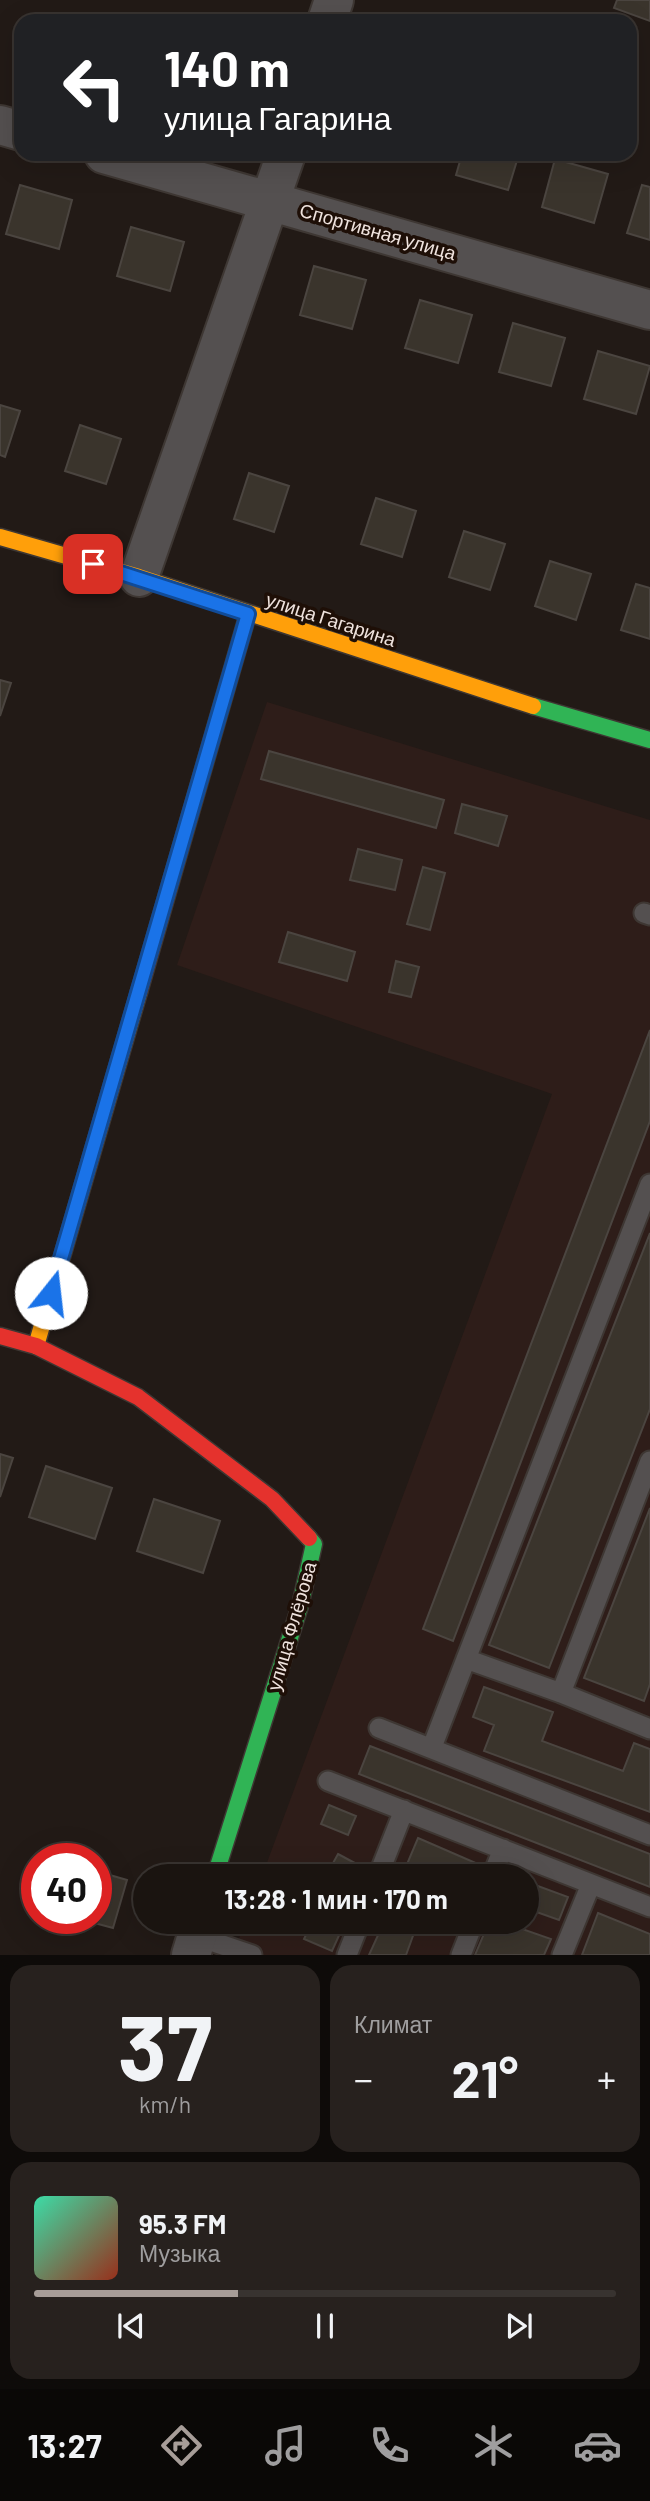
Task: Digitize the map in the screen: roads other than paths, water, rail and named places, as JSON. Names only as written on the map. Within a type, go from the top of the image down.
[{"type":"street","name":"Спортивная улица","points":[[130,161],[650,310]]},
{"type":"street","points":[[139,577],[284,161]]},
{"type":"street","name":"улица Гагарина","points":[[0,537],[139,577],[570,718],[650,740]]},
{"type":"street","points":[[36,1346],[248,614]]},
{"type":"street","name":"улица Флёрова","points":[[0,1336],[36,1346],[138,1396],[272,1499],[314,1544],[300,1606],[219,1864]]},
{"type":"lane","points":[[432,1747],[650,1184]]},
{"type":"lane","points":[[561,1693],[650,1461]]},
{"type":"lane","points":[[466,1659],[650,1729]]},
{"type":"lane","points":[[379,1728],[650,1835]]},
{"type":"lane","points":[[328,1781],[650,1907]]},
{"type":"lane","points":[[383,1864],[404,1810]]},
{"type":"lane","points":[[497,1864],[503,1849]]},
{"type":"lane","points":[[562,1955],[591,1884]]},
{"type":"lane","points":[[347,1955],[355,1934]]},
{"type":"lane","points":[[461,1955],[469,1934]]},
{"type":"lane","points":[[196,1937],[252,1955]]}]
